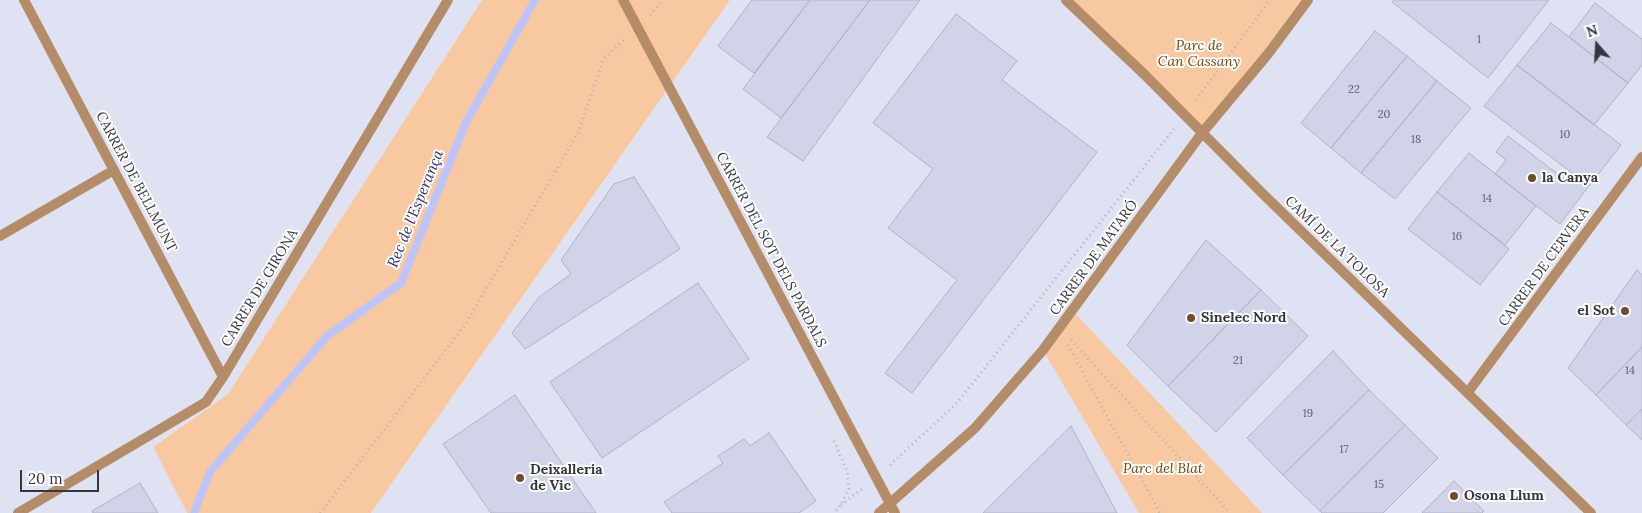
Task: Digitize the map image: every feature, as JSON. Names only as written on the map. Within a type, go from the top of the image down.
[{"type":"street","name":"CARRER DE BELLMUNT","points":[[24,0],[223,377]]},
{"type":"street","name":"CARRER DE GIRONA","points":[[18,513],[206,402],[223,377],[448,0]]},
{"type":"street","name":"CARRER DEL SOT DELS PARDALS","points":[[623,0],[892,508]]},
{"type":"street","name":"CAMÍ DE LA TOLOSA","points":[[1066,0],[1591,513]]},
{"type":"street","name":"CARRER DE MATARÓ","points":[[879,513],[892,508],[975,428],[1044,350],[1202,133],[1268,54],[1308,0]]},
{"type":"street","name":"CARRER DE CERVERA","points":[[1468,392],[1642,157]]},
{"type":"street","points":[[0,236],[114,170]]},
{"type":"path","points":[[652,12],[663,0]]},
{"type":"path","points":[[834,513],[958,403],[1185,116],[1270,0]]},
{"type":"path","points":[[320,513],[465,325],[578,133],[604,58],[638,29]]},
{"type":"path","points":[[1059,328],[1160,513]]},
{"type":"path","points":[[1059,328],[1230,513]]},
{"type":"path","points":[[841,506],[849,490],[846,471],[832,438],[850,428]]},
{"type":"shaded area","points":[[0,0],[482,0],[228,394],[153,447],[187,513],[0,513]]},
{"type":"shaded area","points":[[730,0],[1642,0],[1642,513],[371,513]]},
{"type":"green space","points":[[482,0],[730,0],[371,513],[187,513],[153,447],[228,394]]},
{"type":"green space","name":"Parc de Can Cassany","points":[[1066,0],[1308,0],[1202,133]]},
{"type":"green space","name":"Parc del Blat","points":[[1072,310],[1262,513],[1139,513],[1043,350]]},
{"type":"building","points":[[752,0],[810,0],[754,73],[718,46]]},
{"type":"building","points":[[810,0],[870,0],[781,118],[743,89]]},
{"type":"building","points":[[870,0],[920,0],[803,161],[767,137]]},
{"type":"building","points":[[1394,0],[1549,0],[1488,78],[1392,2]]},
{"type":"building","points":[[1595,3],[1642,39],[1642,65],[1628,83],[1569,37]]},
{"type":"building","points":[[956,14],[1017,61],[1002,80],[1097,152],[912,393],[885,373],[957,280],[888,228],[933,169],[873,123]]},
{"type":"building","points":[[1551,23],[1628,83],[1594,125],[1517,65]]},
{"type":"building","points":[[1375,31],[1407,56],[1331,148],[1301,123]]},
{"type":"building","points":[[1407,56],[1437,81],[1361,173],[1331,148]]},
{"type":"building","points":[[1517,65],[1621,145],[1589,186],[1484,106]]},
{"type":"building","points":[[1437,81],[1471,108],[1395,199],[1361,173]]},
{"type":"building","name":"la Canya","points":[[1508,136],[1568,182],[1574,175],[1589,186],[1560,224],[1495,174],[1506,160],[1496,152]]},
{"type":"building","points":[[1469,153],[1536,206],[1505,245],[1437,192]]},
{"type":"building","points":[[634,177],[680,249],[525,349],[512,333],[539,297],[571,274],[561,260],[614,184]]},
{"type":"building","points":[[1437,192],[1509,249],[1480,285],[1408,229]]},
{"type":"building","name":"Sinelec Nord","points":[[1206,240],[1261,290],[1168,386],[1127,345]]},
{"type":"building","name":"el Sot","points":[[1637,270],[1642,275],[1642,347],[1596,395],[1568,368]]},
{"type":"building","points":[[698,283],[749,359],[602,458],[550,382]]},
{"type":"building","points":[[1261,290],[1308,336],[1216,432],[1168,386]]},
{"type":"building","points":[[1642,347],[1642,409],[1626,425],[1596,395]]},
{"type":"building","points":[[1333,351],[1369,390],[1283,475],[1247,438]]},
{"type":"building","points":[[1369,390],[1405,425],[1320,511],[1283,475]]},
{"type":"building","name":"Deixalleria de Vic","points":[[515,395],[596,513],[491,513],[443,444]]},
{"type":"building","points":[[1642,409],[1642,440],[1626,425]]},
{"type":"building","points":[[1405,425],[1438,458],[1383,513],[1322,513],[1320,511]]},
{"type":"building","points":[[1071,426],[1117,513],[983,513]]},
{"type":"building","points":[[769,433],[816,501],[799,513],[672,513],[664,502],[723,463],[718,456],[744,439],[750,446]]},
{"type":"building","name":"Osona Llum","points":[[1454,481],[1484,511],[1482,513],[1422,513]]},
{"type":"building","points":[[140,483],[158,513],[93,513],[92,511]]},
{"type":"waterway","name":"Rec de l'Esperança","points":[[194,513],[210,472],[327,336],[401,283],[466,122],[535,0]]},
{"type":"place","name":"la Canya","points":[[1532,178]]},
{"type":"place","name":"el Sot","points":[[1625,311]]},
{"type":"place","name":"Sinelec Nord","points":[[1191,318]]},
{"type":"place","name":"Deixalleria de Vic","points":[[520,478]]},
{"type":"place","name":"Osona Llum","points":[[1454,496]]}]
